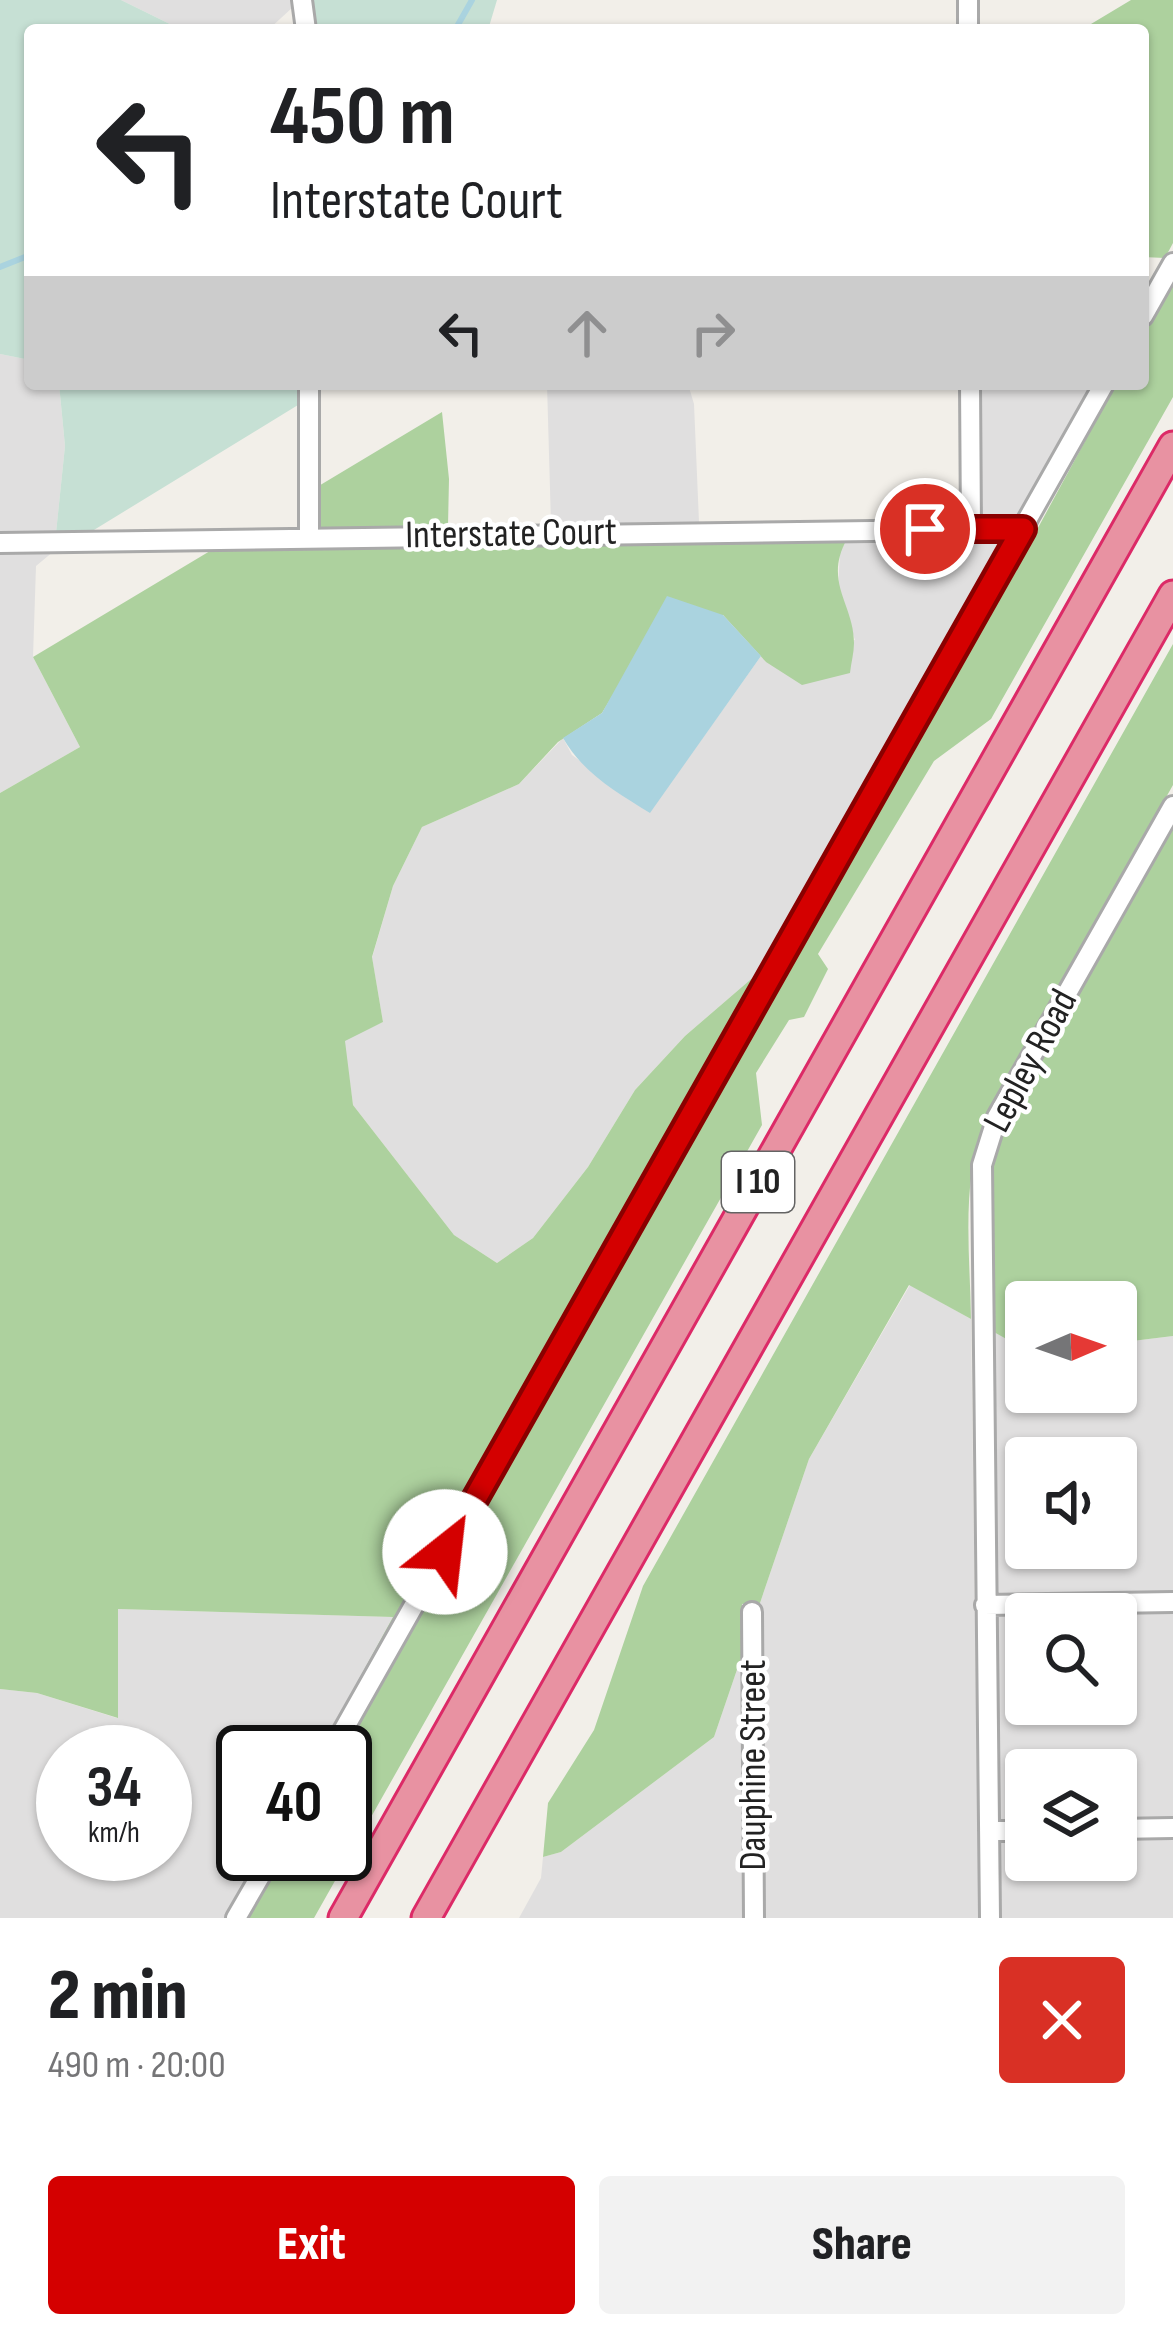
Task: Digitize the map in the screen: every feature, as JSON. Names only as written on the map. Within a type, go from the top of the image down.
[{"type":"highway","name":"I 10","points":[[343,1918],[1173,446]]},
{"type":"highway","name":"I 10","points":[[426,1918],[1173,595]]},
{"type":"street","points":[[1149,305],[1173,263]]},
{"type":"street","points":[[309,390],[309,537]]},
{"type":"street","points":[[970,390],[970,529]]},
{"type":"street","points":[[346,1725],[1101,390]]},
{"type":"street","name":"Interstate Court","points":[[0,543],[1023,529]]},
{"type":"street","name":"Lepley Road","points":[[990,1918],[980,1182],[985,1148],[997,1117],[1173,806]]},
{"type":"street","points":[[985,1605],[1173,1602]]},
{"type":"street","name":"Dauphine Street","points":[[752,1612],[754,1918]]},
{"type":"street","points":[[1137,1829],[1173,1828]]},
{"type":"street","points":[[989,1831],[1005,1831]]},
{"type":"street","points":[[236,1918],[257,1881]]},
{"type":"shaded area","points":[[121,0],[292,0],[293,7],[275,24],[170,24]]},
{"type":"shaded area","points":[[0,354],[24,359],[24,390],[60,390],[65,446],[56,533],[0,534]]},
{"type":"shaded area","points":[[547,390],[690,390],[699,522],[551,524]]},
{"type":"shaded area","points":[[980,390],[1090,390],[1016,520],[981,520]]},
{"type":"shaded area","points":[[1006,538],[764,968],[685,1036],[635,1090],[588,1167],[533,1238],[497,1263],[454,1235],[353,1105],[344,1040],[383,1022],[372,958],[393,886],[422,827],[519,784],[563,738],[572,755],[650,812],[761,656],[766,662],[855,640],[838,590],[840,552],[847,539]]},
{"type":"shaded area","points":[[54,551],[36,566],[33,657],[80,747],[0,793],[0,552]]},
{"type":"shaded area","points":[[910,1285],[971,1319],[979,1918],[765,1918],[760,1603],[809,1459]]},
{"type":"shaded area","points":[[992,1331],[1005,1338],[1005,1413],[1137,1413],[1137,1340],[1173,1336],[1173,1593],[995,1596]]},
{"type":"shaded area","points":[[118,1609],[394,1617],[333,1725],[216,1725],[216,1881],[246,1881],[225,1918],[0,1918],[0,1689],[37,1693],[117,1718]]},
{"type":"shaded area","points":[[1173,1611],[1173,1820],[1137,1820],[1137,1749],[1005,1749],[1005,1822],[999,1822],[996,1614],[1005,1614],[1005,1725],[1137,1725],[1137,1612]]},
{"type":"shaded area","points":[[742,1655],[744,1918],[519,1918],[541,1878],[543,1857],[561,1852],[714,1737]]},
{"type":"shaded area","points":[[1173,1837],[1173,1918],[1000,1918],[999,1840],[1005,1840],[1005,1881],[1137,1881],[1137,1838]]},
{"type":"green space","points":[[0,0],[121,0],[170,24],[24,24],[24,359],[0,354]]},
{"type":"green space","points":[[313,0],[497,0],[490,24],[316,24]]},
{"type":"green space","points":[[1131,0],[1173,0],[1173,243],[1165,258],[1149,257],[1149,24],[1091,24]]},
{"type":"green space","points":[[1173,283],[1173,397],[991,719],[934,761],[818,954],[828,969],[804,1017],[789,1020],[756,1073],[762,1125],[372,1815],[372,1725],[357,1725],[1113,390],[1149,390],[1149,325]]},
{"type":"green space","points":[[60,390],[298,390],[298,405],[89,533],[56,533],[65,446]]},
{"type":"green space","points":[[442,412],[448,526],[319,528],[317,487]]},
{"type":"green space","points":[[847,539],[838,568],[853,629],[850,673],[802,685],[766,662],[723,615],[634,660],[602,713],[558,742],[519,784],[422,827],[393,886],[372,957],[383,1022],[345,1041],[353,1105],[454,1235],[497,1263],[533,1238],[588,1167],[635,1090],[685,1036],[764,968],[334,1725],[393,1617],[118,1609],[118,1718],[37,1693],[0,1689],[0,793],[80,747],[33,657],[215,548]]},
{"type":"green space","points":[[1173,644],[1173,785],[987,1114],[979,1139],[968,1215],[971,1319],[909,1285],[809,1459],[760,1603],[742,1604],[742,1655],[714,1737],[561,1852],[543,1857],[548,1803],[594,1730],[643,1586]]},
{"type":"green space","points":[[1173,826],[1173,1336],[1137,1340],[1137,1281],[1005,1281],[1005,1338],[992,1331],[989,1197],[1006,1120]]},
{"type":"green space","points":[[269,1881],[335,1881],[314,1918],[248,1918]]},
{"type":"water","points":[[667,596],[723,615],[761,656],[650,813],[590,772],[563,738],[602,713]]},
{"type":"waterway","points":[[458,24],[472,0]]},
{"type":"waterway","points":[[0,267],[24,257]]},
{"type":"route","points":[[445,1552],[1023,529],[925,529]]}]
